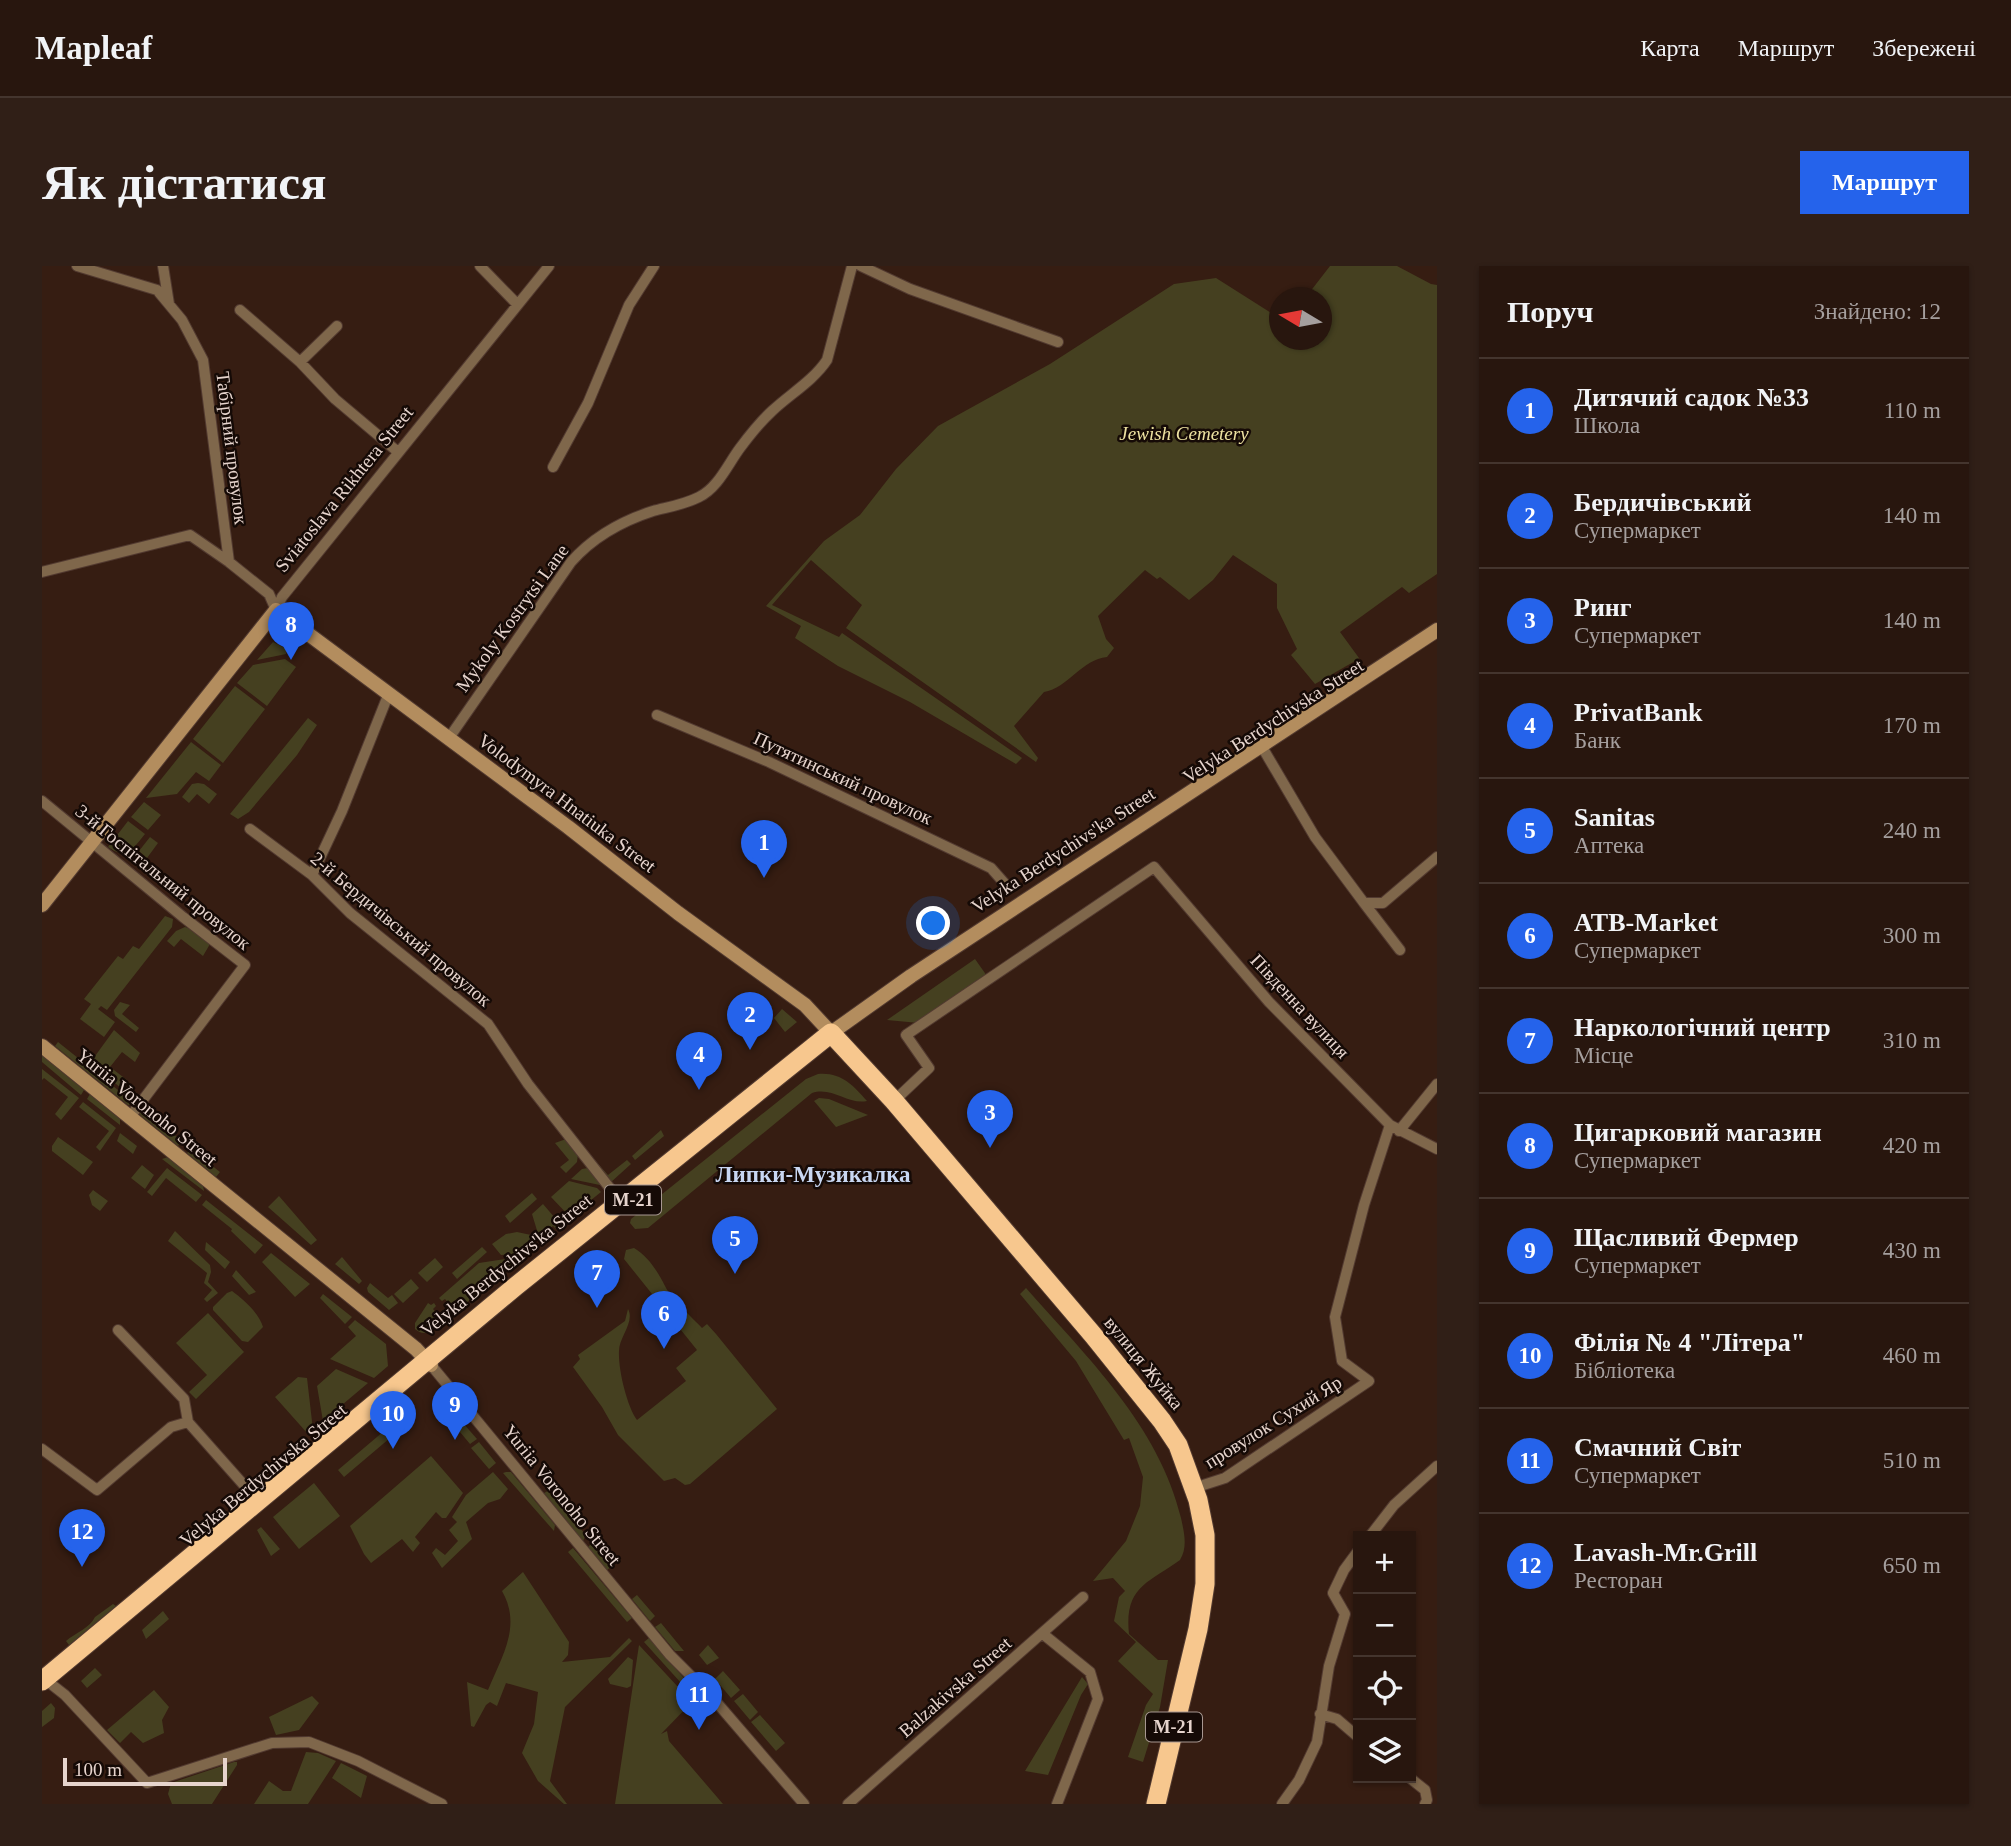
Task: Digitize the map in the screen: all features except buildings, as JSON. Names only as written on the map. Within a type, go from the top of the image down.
[{"type":"highway","name":"вулиця Жуйка","points":[[834,1036],[894,1101],[1045,1277],[1162,1420],[1178,1445],[1194,1488],[1205,1535],[1205,1584],[1198,1629],[1156,1804]]},
{"type":"highway","name":"Velyka Berdychivs'ka Street","points":[[44,1682],[620,1201],[834,1036]]},
{"type":"highway","name":"Velyka Berdychivska Street","points":[[44,1682],[429,1363],[834,1036]]},
{"type":"main road","name":"Volodymyra Hnatiuka Street","points":[[276,610],[678,913],[805,1005],[834,1036]]},
{"type":"main road","name":"Sviatoslava Rikhtera Street","points":[[42,905],[276,610]]},
{"type":"main road","name":"Velyka Berdychivska Street","points":[[834,1036],[1435,638]]},
{"type":"main road","name":"Velyka Berdychivs'ka Street","points":[[834,1036],[911,976],[1435,638]]},
{"type":"main road","name":"Yuriia Voronoho Street","points":[[42,1046],[416,1349],[429,1363]]},
{"type":"street","points":[[77,266],[157,290],[169,304]]},
{"type":"street","name":"Табірний провулок","points":[[163,266],[169,304],[182,320],[203,360],[229,562]]},
{"type":"street","points":[[480,266],[517,304]]},
{"type":"street","name":"Sviatoslava Rikhtera Street","points":[[276,610],[282,597],[550,266]]},
{"type":"street","points":[[553,467],[588,403],[629,305],[652,270],[638,266]]},
{"type":"street","name":"Mykoly Kostrytsi Lane","points":[[449,738],[583,548],[622,523],[701,496],[714,486],[741,447],[771,412],[820,371],[827,360],[852,266]]},
{"type":"street","points":[[861,266],[910,289],[1058,342]]},
{"type":"street","points":[[240,310],[300,362],[335,399],[398,452]]},
{"type":"street","points":[[300,362],[337,326]]},
{"type":"street","points":[[42,572],[190,535],[269,594],[276,610]]},
{"type":"street","points":[[312,875],[342,811],[389,693]]},
{"type":"street","name":"Путятинський провулок","points":[[657,715],[769,762],[991,867],[1006,885]]},
{"type":"street","points":[[1265,752],[1315,837],[1400,950]]},
{"type":"street","name":"3-й Госпітальний провулок","points":[[42,801],[90,843],[245,965],[130,1117]]},
{"type":"street","name":"2-й Бердичівський провулок","points":[[250,829],[312,875],[350,913],[488,1024],[528,1084],[620,1201]]},
{"type":"street","points":[[1364,903],[1383,903],[1437,858]]},
{"type":"street","name":"Південна вулиця","points":[[894,1101],[929,1068],[906,1035],[1154,867],[1269,1002],[1395,1128],[1437,1149]]},
{"type":"street","points":[[1395,1128],[1437,1084]]},
{"type":"street","name":"провулок Сухий Яр","points":[[1194,1488],[1224,1478],[1369,1381],[1342,1361],[1335,1317],[1364,1205],[1395,1128]]},
{"type":"street","points":[[118,1330],[184,1399],[188,1422],[258,1501]]},
{"type":"street","name":"Yuriia Voronoho Street","points":[[429,1363],[670,1655],[712,1697],[804,1804]]},
{"type":"street","points":[[42,1449],[97,1490],[171,1427],[188,1422]]},
{"type":"street","points":[[1374,1531],[1394,1505],[1437,1466]]},
{"type":"street","points":[[1286,1803],[1317,1742],[1329,1666],[1345,1614],[1333,1593],[1353,1558]]},
{"type":"street","name":"Balzakivska Street","points":[[848,1804],[1083,1597]]},
{"type":"street","points":[[1043,1634],[1090,1672],[1098,1699],[1057,1804]]},
{"type":"street","points":[[44,1682],[65,1695],[147,1783],[272,1744],[309,1742],[358,1761],[442,1804]]},
{"type":"street","points":[[1320,1714],[1337,1719],[1353,1733]]},
{"type":"street","points":[[1416,1783],[1425,1790],[1425,1804]]},
{"type":"green space","name":"Jewish Cemetery","points":[[1330,266],[1397,266],[1437,285],[1437,574],[1409,593],[1402,587],[1340,632],[1359,658],[1355,661],[1315,684],[1291,655],[1297,649],[1277,608],[1277,584],[1233,555],[1213,580],[1189,600],[1160,577],[1157,579],[1145,570],[1098,616],[1106,639],[1114,648],[1107,657],[1090,663],[1060,685],[1044,692],[1014,726],[1038,758],[1036,762],[846,628],[862,605],[811,560],[772,605],[839,637],[842,633],[1022,758],[1016,764],[910,702],[838,666],[795,638],[801,626],[766,606],[824,541],[860,515],[896,469],[938,426],[1050,364],[1174,284],[1216,278],[1269,312],[1269,350],[1332,350],[1332,287],[1314,287]]},
{"type":"green space","points":[[273,642],[287,649],[286,654],[257,660]]},
{"type":"green space","points":[[285,659],[296,667],[267,706],[237,683],[253,665]]},
{"type":"green space","points":[[235,686],[265,709],[223,763],[193,739]]},
{"type":"green space","points":[[308,718],[317,725],[297,755],[249,812],[238,819],[230,814]]},
{"type":"green space","points":[[191,742],[221,765],[209,781],[196,772],[177,794],[146,798]]},
{"type":"green space","points":[[192,784],[204,784],[217,794],[209,804],[197,794],[189,803],[182,797]]},
{"type":"green space","points":[[144,802],[161,815],[148,830],[131,817]]},
{"type":"green space","points":[[128,821],[145,834],[129,851],[114,851],[108,847]]},
{"type":"green space","points":[[150,837],[158,843],[147,858],[139,851]]},
{"type":"green space","points":[[165,916],[173,919],[172,927],[107,1010],[101,1006],[98,1009],[115,1022],[104,1037],[80,1019],[91,1004],[84,999],[118,956],[123,959],[133,946],[139,949]]},
{"type":"green space","points":[[185,927],[210,944],[203,956],[181,939],[174,947],[167,941],[176,931]]},
{"type":"green space","points":[[975,959],[987,976],[919,1023],[887,1020]]},
{"type":"green space","points":[[120,1002],[130,1005],[122,1014],[139,1028],[136,1032],[115,1016],[114,1010]]},
{"type":"green space","points":[[782,1009],[797,1022],[785,1032],[774,1018]]},
{"type":"green space","points":[[114,1030],[140,1053],[135,1062],[122,1052],[110,1067],[127,1080],[121,1088],[90,1063]]},
{"type":"green space","points":[[58,1042],[133,1102],[133,1105],[128,1105],[55,1046]]},
{"type":"green space","points":[[42,1055],[84,1090],[81,1095],[42,1062]]},
{"type":"green space","points":[[42,1069],[79,1098],[61,1120],[55,1114],[68,1097],[44,1078],[42,1080]]},
{"type":"green space","points":[[818,1074],[840,1077],[867,1101],[860,1102],[826,1092],[812,1093],[648,1228],[635,1229],[630,1223],[631,1219],[806,1079]]},
{"type":"green space","points":[[90,1094],[120,1119],[120,1125],[87,1099]]},
{"type":"green space","points":[[819,1098],[829,1099],[868,1115],[836,1127],[814,1101]]},
{"type":"green space","points":[[83,1102],[116,1128],[100,1151],[96,1147],[109,1131],[79,1107]]},
{"type":"green space","points":[[142,1109],[182,1141],[178,1146],[139,1114]]},
{"type":"green space","points":[[661,1130],[664,1136],[635,1160],[632,1156]]},
{"type":"green space","points":[[120,1133],[137,1146],[133,1154],[117,1141]]},
{"type":"green space","points":[[58,1137],[93,1162],[83,1175],[52,1151]]},
{"type":"green space","points":[[566,1139],[578,1154],[577,1162],[566,1173],[560,1167],[569,1160],[555,1143]]},
{"type":"green space","points":[[191,1149],[220,1172],[216,1177],[187,1153]]},
{"type":"green space","points":[[168,1157],[203,1186],[204,1191],[162,1159]]},
{"type":"green space","points":[[591,1157],[608,1175],[627,1160],[631,1164],[610,1183]]},
{"type":"green space","points":[[142,1165],[154,1175],[145,1189],[131,1178]]},
{"type":"green space","points":[[167,1168],[202,1195],[196,1202],[166,1178],[152,1196],[147,1192]]},
{"type":"green space","points":[[588,1168],[600,1185],[571,1179],[582,1169]]},
{"type":"green space","points":[[569,1181],[597,1188],[601,1192],[570,1217],[551,1197]]},
{"type":"green space","points":[[93,1190],[108,1201],[100,1211],[92,1205],[89,1195]]},
{"type":"green space","points":[[532,1193],[537,1199],[510,1223],[505,1216]]},
{"type":"green space","points":[[279,1196],[317,1240],[311,1245],[268,1207]]},
{"type":"green space","points":[[206,1200],[263,1245],[255,1254],[232,1229],[202,1205]]},
{"type":"green space","points":[[543,1204],[561,1225],[556,1229],[553,1226],[539,1237],[532,1214]]},
{"type":"green space","points":[[175,1231],[210,1265],[208,1282],[218,1293],[207,1302],[204,1299],[212,1290],[204,1283],[207,1273],[168,1241]]},
{"type":"green space","points":[[517,1232],[531,1235],[536,1240],[531,1245],[533,1249],[527,1253],[501,1255],[492,1244],[506,1234]]},
{"type":"green space","points":[[206,1242],[230,1262],[225,1269],[205,1250]]},
{"type":"green space","points":[[482,1247],[487,1252],[457,1279],[452,1273]]},
{"type":"green space","points":[[634,1248],[652,1265],[682,1308],[702,1328],[707,1324],[716,1334],[777,1409],[690,1484],[685,1485],[675,1478],[664,1481],[618,1435],[602,1407],[573,1367],[580,1359],[578,1355],[625,1321],[628,1309],[630,1319],[620,1346],[619,1359],[627,1397],[637,1420],[686,1381],[676,1368],[697,1350],[624,1259],[626,1250]]},
{"type":"green space","points":[[271,1253],[310,1284],[295,1297],[262,1262]]},
{"type":"green space","points":[[524,1256],[454,1313],[448,1309],[451,1306],[445,1299],[442,1301],[439,1298],[479,1263]]},
{"type":"green space","points":[[342,1257],[362,1281],[359,1284],[335,1264]]},
{"type":"green space","points":[[435,1258],[443,1267],[427,1282],[418,1273]]},
{"type":"green space","points":[[236,1270],[256,1292],[249,1295],[232,1276]]},
{"type":"green space","points":[[411,1279],[419,1288],[403,1303],[394,1294]]},
{"type":"green space","points":[[370,1283],[388,1298],[392,1295],[398,1303],[389,1310],[368,1292]]},
{"type":"green space","points":[[1026,1288],[1096,1367],[1138,1423],[1171,1485],[1181,1518],[1185,1545],[1180,1560],[1141,1588],[1130,1606],[1128,1618],[1129,1634],[1158,1660],[1168,1660],[1160,1707],[1143,1762],[1128,1757],[1146,1705],[1153,1694],[1118,1661],[1136,1642],[1114,1621],[1119,1597],[1125,1591],[1113,1578],[1093,1581],[1126,1541],[1140,1506],[1143,1477],[1129,1438],[1124,1440],[1076,1361],[1020,1294]]},
{"type":"green space","points":[[232,1291],[246,1302],[263,1327],[248,1342],[242,1341],[213,1310],[227,1293]]},
{"type":"green space","points":[[323,1294],[352,1317],[345,1324],[320,1298]]},
{"type":"green space","points":[[428,1303],[434,1303],[436,1306],[433,1309],[439,1316],[442,1314],[445,1321],[423,1333],[415,1329],[415,1323]]},
{"type":"green space","points":[[208,1313],[244,1352],[196,1399],[189,1392],[207,1375],[176,1343]]},
{"type":"green space","points":[[355,1320],[386,1344],[388,1366],[374,1378],[330,1359],[356,1336],[348,1327]]},
{"type":"green space","points":[[336,1369],[368,1383],[323,1421],[317,1386]]},
{"type":"green space","points":[[298,1377],[307,1378],[313,1430],[308,1434],[275,1397]]},
{"type":"green space","points":[[410,1409],[416,1416],[344,1477],[338,1470]]},
{"type":"green space","points":[[456,1415],[477,1439],[470,1444],[450,1420]]},
{"type":"green space","points":[[479,1442],[496,1463],[489,1469],[471,1448]]},
{"type":"green space","points":[[431,1456],[463,1493],[446,1518],[436,1512],[415,1537],[420,1543],[413,1552],[402,1539],[371,1563],[350,1526]]},
{"type":"green space","points":[[493,1472],[508,1489],[500,1499],[488,1503],[466,1522],[472,1539],[442,1568],[432,1553],[436,1548],[445,1555],[458,1541],[449,1530],[457,1522],[452,1517],[466,1495]]},
{"type":"green space","points":[[511,1472],[555,1525],[554,1531],[503,1473]]},
{"type":"green space","points":[[314,1483],[340,1516],[299,1549],[273,1517]]},
{"type":"green space","points":[[548,1491],[586,1535],[583,1541],[544,1493]]},
{"type":"green space","points":[[261,1527],[280,1549],[271,1556],[257,1530]]},
{"type":"green space","points":[[593,1542],[612,1566],[607,1570],[588,1547]]},
{"type":"green space","points":[[573,1548],[632,1618],[627,1622],[568,1552]]},
{"type":"green space","points":[[523,1572],[569,1642],[568,1655],[562,1662],[610,1657],[629,1638],[632,1641],[565,1707],[550,1781],[567,1804],[538,1781],[522,1753],[534,1724],[538,1692],[506,1683],[497,1706],[490,1702],[486,1705],[474,1727],[471,1726],[467,1682],[488,1690],[504,1653],[510,1629],[508,1604],[502,1591]]},
{"type":"green space","points":[[637,1595],[655,1616],[650,1621],[632,1599]]},
{"type":"green space","points":[[113,1604],[116,1606],[69,1645],[66,1641]]},
{"type":"green space","points":[[163,1611],[169,1619],[146,1639],[142,1630]]},
{"type":"green space","points":[[661,1623],[684,1651],[675,1651],[655,1627]]},
{"type":"green space","points":[[649,1638],[703,1700],[700,1704],[644,1642]]},
{"type":"green space","points":[[639,1645],[692,1702],[661,1734],[667,1731],[669,1741],[723,1804],[615,1804]]},
{"type":"green space","points":[[708,1645],[719,1658],[707,1665],[699,1655]]},
{"type":"green space","points":[[628,1657],[633,1660],[631,1686],[627,1688],[610,1684],[608,1679]]},
{"type":"green space","points":[[95,1668],[102,1675],[87,1688],[81,1681]]},
{"type":"green space","points":[[723,1671],[740,1690],[731,1698],[715,1679]]},
{"type":"green space","points":[[1082,1677],[1088,1684],[1048,1775],[1025,1771]]},
{"type":"green space","points":[[154,1690],[169,1707],[162,1720],[164,1733],[143,1743],[131,1732],[120,1743],[107,1730]]},
{"type":"green space","points":[[743,1694],[758,1712],[750,1720],[734,1701]]},
{"type":"green space","points":[[312,1696],[319,1703],[299,1730],[276,1735],[269,1717]]},
{"type":"green space","points":[[51,1703],[55,1708],[54,1718],[42,1727],[42,1711]]},
{"type":"green space","points":[[760,1715],[785,1743],[776,1751],[751,1722]]},
{"type":"green space","points":[[306,1752],[318,1753],[336,1761],[308,1804],[254,1804],[269,1781],[283,1791],[291,1791]]},
{"type":"green space","points":[[237,1762],[237,1765],[212,1804],[172,1804],[168,1794],[171,1783]]},
{"type":"green space","points":[[341,1763],[367,1776],[361,1798],[332,1778]]},
{"type":"place","name":"Цигарковий магазин","points":[[291,660]]},
{"type":"place","name":"Дитячий садок №33","points":[[764,878]]},
{"type":"place","name":"Бердичівський","points":[[750,1050]]},
{"type":"place","name":"PrivatBank","points":[[699,1090]]},
{"type":"place","name":"Ринг","points":[[990,1148]]},
{"type":"place","name":"Sanitas","points":[[735,1274]]},
{"type":"place","name":"Наркологічний центр","points":[[597,1308]]},
{"type":"place","name":"ATB-Market","points":[[664,1349]]},
{"type":"place","name":"Щасливий Фермер","points":[[455,1440]]},
{"type":"place","name":"Філія № 4 \"Літера\"","points":[[393,1449]]},
{"type":"place","name":"Lavash-Mr.Grill","points":[[82,1567]]},
{"type":"place","name":"Смачний Світ","points":[[699,1730]]},
{"type":"district","name":"Липки-Музикалка","points":[[813,1174]]}]
